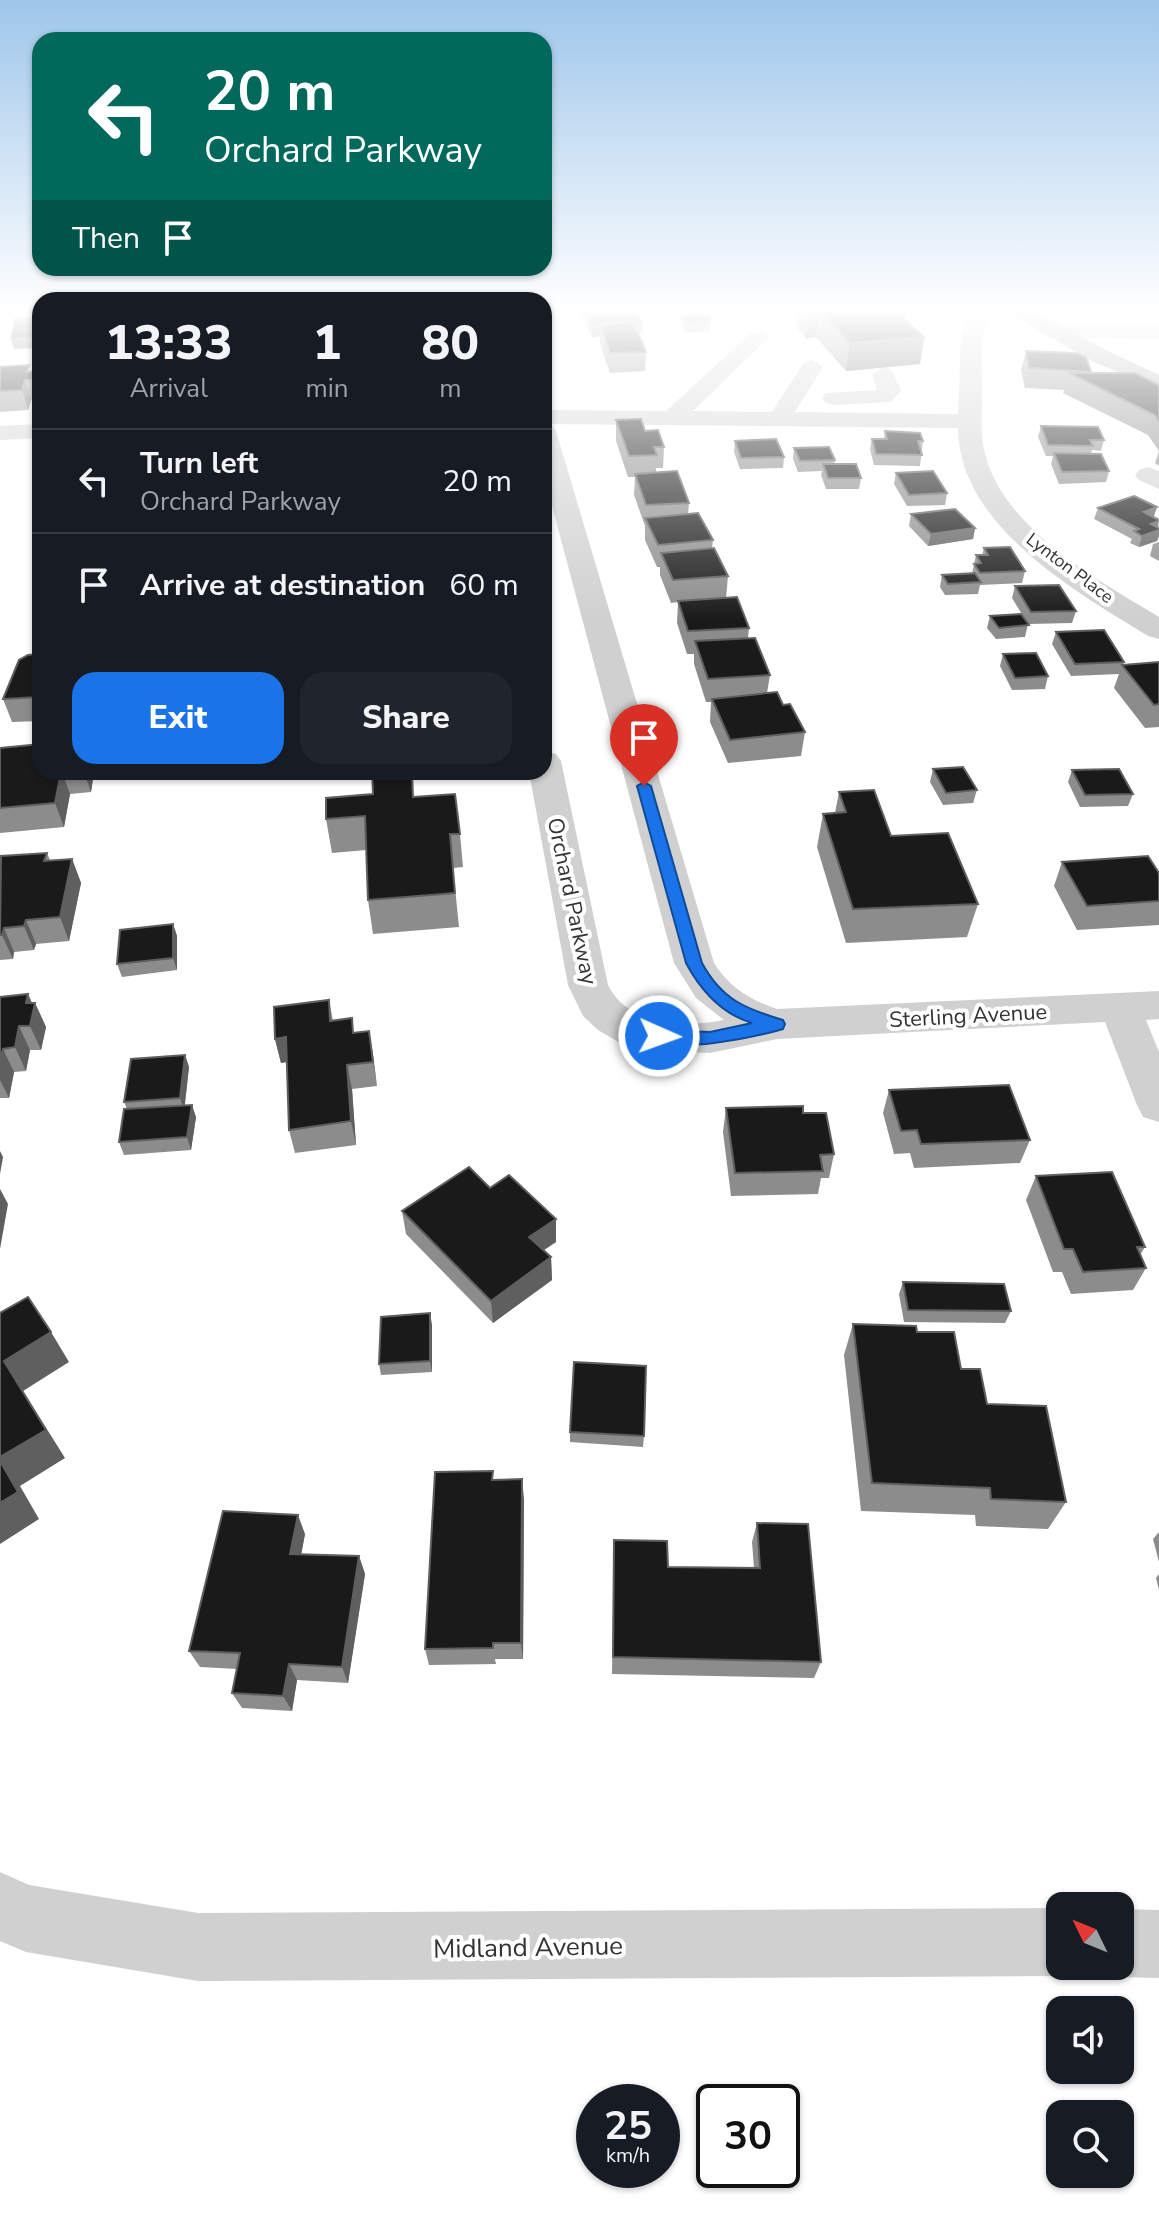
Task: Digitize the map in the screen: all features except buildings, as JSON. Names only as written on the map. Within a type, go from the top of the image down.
[{"type":"street","points":[[672,418],[677,413]]},
{"type":"street","points":[[779,419],[782,413]]},
{"type":"street","name":"Lynton Place","points":[[971,413],[973,457],[980,473],[1027,539],[1094,590],[1159,630]]},
{"type":"street","points":[[552,417],[971,421]]},
{"type":"street","points":[[0,459],[5,433],[32,431]]},
{"type":"street","points":[[552,459],[694,963],[705,983],[719,998],[740,1013],[777,1024]]},
{"type":"street","name":"Orchard Parkway","points":[[548,780],[588,985],[598,1006],[613,1020],[635,1032],[659,1036],[710,1038],[777,1024]]},
{"type":"street","points":[[1140,1006],[1159,1105]]},
{"type":"street","name":"Sterling Avenue","points":[[777,1024],[1140,1006]]},
{"type":"street","name":"Midland Avenue","points":[[0,1906],[26,1918],[198,1947],[1046,1942]]},
{"type":"street","points":[[1134,1943],[1159,1944]]},
{"type":"route","points":[[644,786],[694,963],[705,983],[740,1013],[777,1024],[710,1038],[659,1036]]}]
